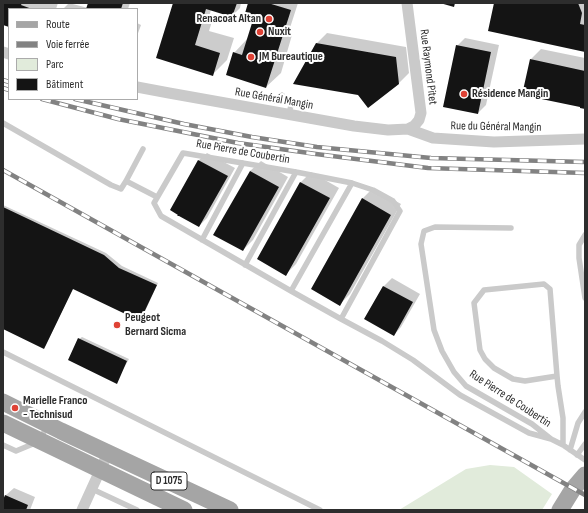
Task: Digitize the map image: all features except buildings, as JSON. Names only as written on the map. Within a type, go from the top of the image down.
[{"type":"main road","name":"D 1075","points":[[3,402],[230,510]]},
{"type":"main road","name":"D 1075","points":[[3,423],[184,510]]},
{"type":"main road","points":[[560,510],[585,475]]},
{"type":"street","name":"Rue Raymond Pitet","points":[[407,3],[421,113],[419,120],[414,126],[408,129]]},
{"type":"street","name":"Rue Général Mangin","points":[[138,87],[290,110],[354,126],[388,130],[408,129]]},
{"type":"street","name":"Rue du Général Mangin","points":[[408,129],[433,138],[494,142],[585,139]]},
{"type":"street","points":[[82,510],[108,453]]},
{"type":"lane","points":[[3,123],[111,185],[121,189],[143,149]]},
{"type":"lane","name":"Rue Pierre de Coubertin","points":[[342,319],[400,211],[393,201],[373,190],[352,184],[296,172],[183,153],[154,203],[161,216],[245,265],[291,291],[382,341],[413,360],[460,395],[529,433],[551,439],[563,445],[585,460]]},
{"type":"lane","points":[[202,240],[244,163]]},
{"type":"lane","points":[[245,265],[296,172]]},
{"type":"lane","points":[[126,181],[157,197]]},
{"type":"lane","points":[[291,291],[352,184]]},
{"type":"lane","name":"Rue Pierre de Coubertin","points":[[511,228],[435,227],[424,231],[421,244],[434,330],[442,351],[454,372],[466,386],[532,424],[551,439]]},
{"type":"lane","points":[[585,235],[579,246],[579,258],[585,298]]},
{"type":"lane","name":"Rue Pierre de Coubertin","points":[[557,376],[525,381],[513,379],[494,368],[485,359],[480,350],[474,303],[484,290],[544,284],[550,289],[557,376],[563,418],[563,445]]},
{"type":"lane","points":[[3,352],[320,510]]},
{"type":"lane","points":[[570,450],[578,423],[585,412]]},
{"type":"lane","points":[[3,445],[16,451],[40,441],[47,424]]},
{"type":"lane","points":[[577,455],[585,444]]},
{"type":"lane","points":[[92,489],[137,510]]},
{"type":"green space","points":[[490,465],[514,467],[552,494],[542,510],[399,510],[466,469]]},
{"type":"railway","points":[[3,80],[8,82]]},
{"type":"railway","points":[[3,88],[8,90]]},
{"type":"railway","points":[[46,100],[118,119],[238,143],[316,154],[428,168],[585,173]]},
{"type":"railway","points":[[79,100],[184,124],[252,137],[317,147],[431,158],[585,162]]},
{"type":"railway","points":[[3,170],[585,495]]},
{"type":"place","name":"Renacoat Altan","points":[[269,19]]},
{"type":"place","name":"Nuxit","points":[[260,32]]},
{"type":"place","name":"JM Bureautique","points":[[251,57]]},
{"type":"place","name":"Résidence Mangin","points":[[464,94]]},
{"type":"place","name":"Peugeot Bernard Sicma","points":[[117,325]]},
{"type":"place","name":"Marielle Franco - Technisud","points":[[15,408]]}]
